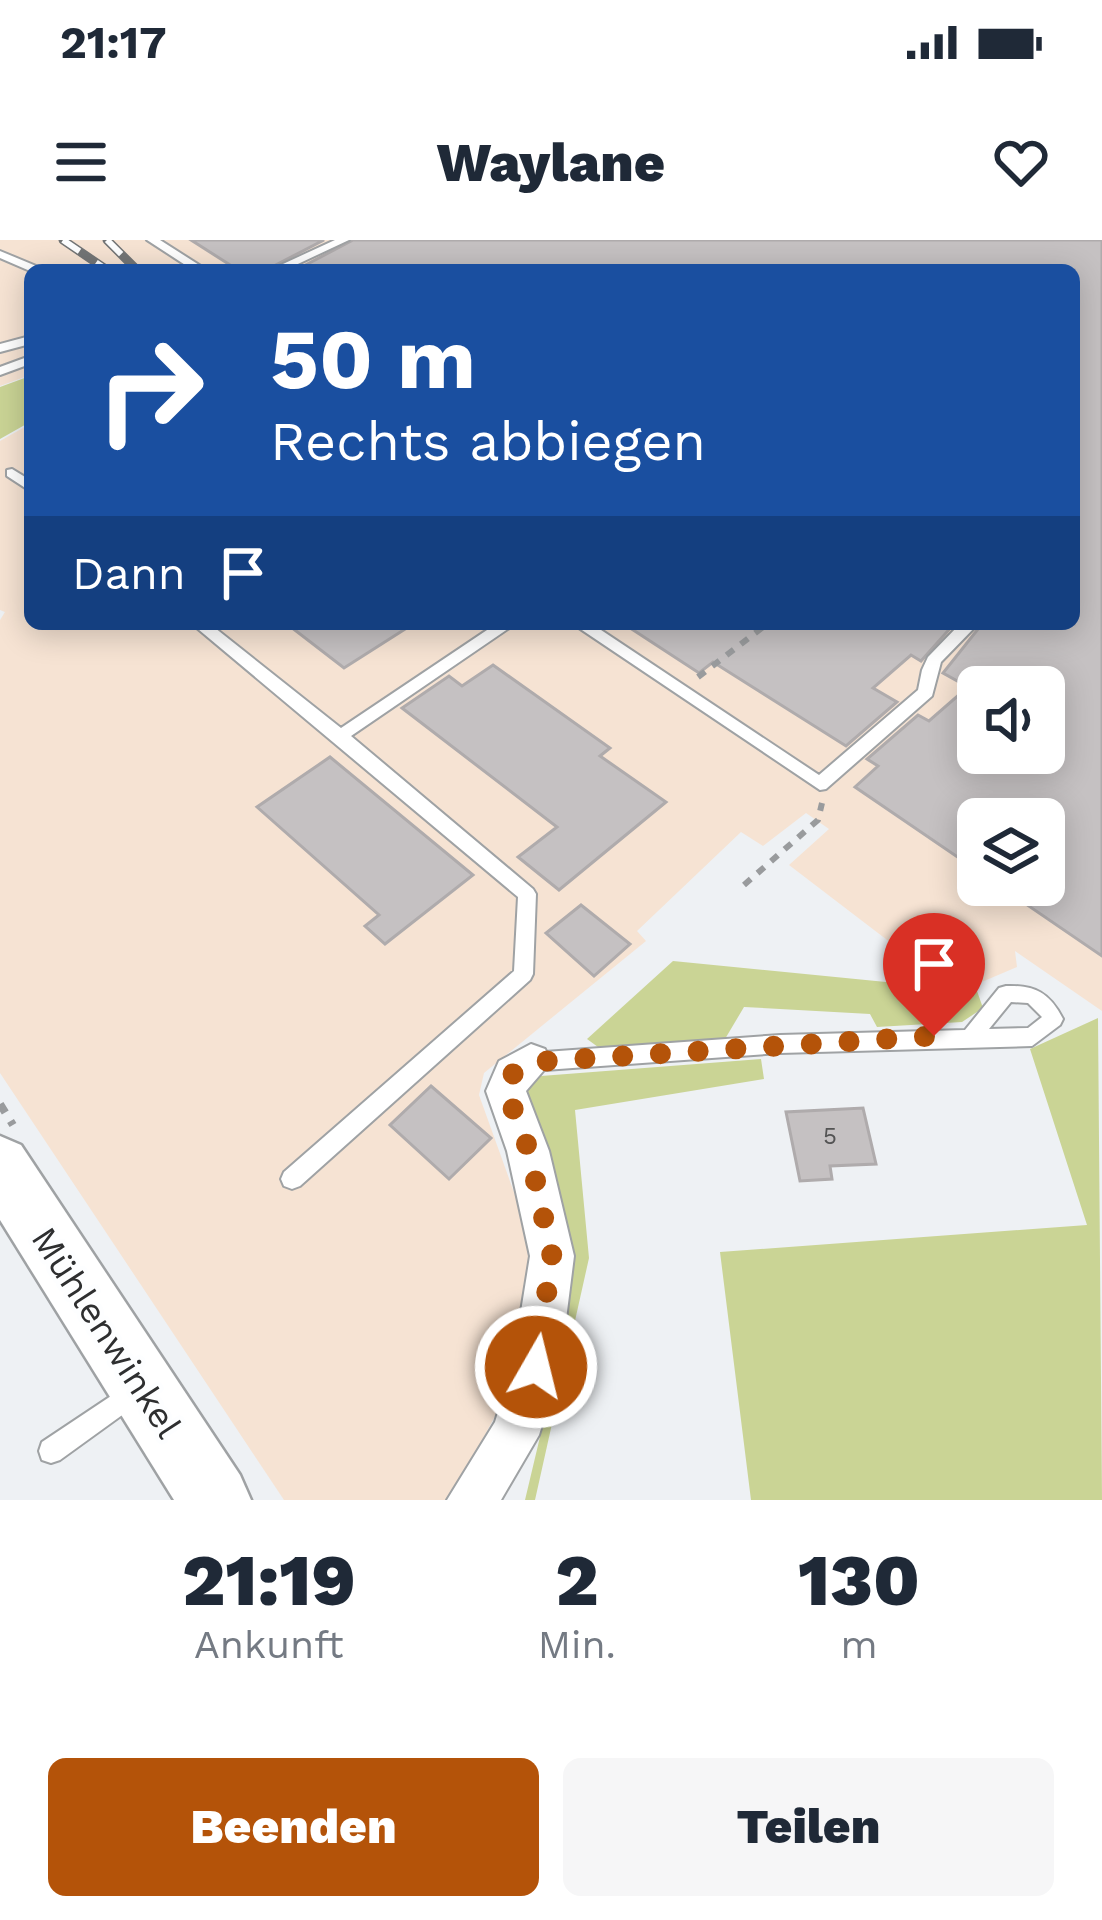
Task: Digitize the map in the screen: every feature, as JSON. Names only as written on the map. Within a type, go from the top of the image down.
[{"type":"street","points":[[472,1500],[514,1435],[536,1367],[552,1256],[529,1151],[506,1090],[513,1074],[531,1062]]},
{"type":"street","name":"Mühlenwinkel","points":[[0,1165],[215,1500]]},
{"type":"lane","points":[[152,240],[191,264]]},
{"type":"lane","points":[[290,264],[344,240]]},
{"type":"lane","points":[[12,473],[24,482]]},
{"type":"lane","points":[[208,630],[526,895],[523,974],[292,1179]]},
{"type":"lane","points":[[340,736],[498,630]]},
{"type":"lane","points":[[590,630],[820,784],[926,692],[927,670],[941,649],[963,630]]},
{"type":"lane","points":[[900,717],[920,730]]},
{"type":"lane","points":[[531,1062],[973,1035]]},
{"type":"lane","points":[[51,1451],[142,1387]]},
{"type":"path","points":[[680,691],[759,630]]},
{"type":"path","points":[[744,885],[818,820],[820,784]]},
{"type":"shaded area","points":[[0,240],[1102,240],[1102,1011],[1015,951],[1017,967],[977,984],[946,985],[789,865],[829,829],[806,813],[763,846],[741,832],[637,931],[646,941],[484,1073],[479,1095],[525,1223],[531,1287],[510,1388],[454,1493],[445,1500],[284,1500],[0,1073],[0,620],[5,612],[0,610],[0,441],[24,427],[24,630],[1080,630],[1080,264],[24,264],[24,377],[0,386]]},
{"type":"green space","points":[[24,378],[24,425],[0,439],[0,387]]},
{"type":"green space","points":[[673,961],[977,991],[983,1008],[962,1022],[877,1027],[870,1014],[744,1007],[725,1039],[598,1047],[587,1039]]},
{"type":"green space","points":[[1098,1018],[1102,1500],[751,1500],[720,1252],[1087,1225],[1030,1049]]},
{"type":"green space","points":[[761,1059],[764,1079],[575,1110],[589,1258],[535,1500],[525,1500],[554,1378],[571,1245],[526,1089],[541,1076]]},
{"type":"building","points":[[191,240],[324,240],[278,264],[229,264]]},
{"type":"building","points":[[353,240],[1102,240],[1102,956],[1029,906],[1065,906],[1065,798],[957,798],[957,857],[855,787],[878,766],[867,759],[918,715],[929,721],[957,697],[957,774],[1065,774],[1065,666],[957,666],[957,681],[943,673],[977,630],[1080,630],[1080,264],[307,264]]},
{"type":"building","points":[[295,630],[404,630],[344,668]]},
{"type":"building","points":[[633,630],[949,630],[921,661],[911,655],[873,688],[897,702],[846,746],[713,662],[699,673]]},
{"type":"building","points":[[493,665],[610,748],[600,756],[666,802],[559,890],[518,857],[557,827],[402,708],[449,676],[462,686]]},
{"type":"building","points":[[330,757],[473,875],[385,944],[365,926],[379,915],[257,807]]},
{"type":"building","points":[[581,905],[630,944],[594,976],[546,933]]},
{"type":"building","points":[[431,1086],[491,1138],[449,1179],[390,1125]]},
{"type":"building","points":[[863,1108],[876,1164],[830,1166],[832,1179],[800,1181],[786,1112]]},
{"type":"railway","points":[[63,240],[98,264]]},
{"type":"railway","points":[[107,240],[131,264]]},
{"type":"route","points":[[536,1367],[552,1256],[529,1151],[506,1090],[513,1074],[531,1062],[934,1036]]}]
